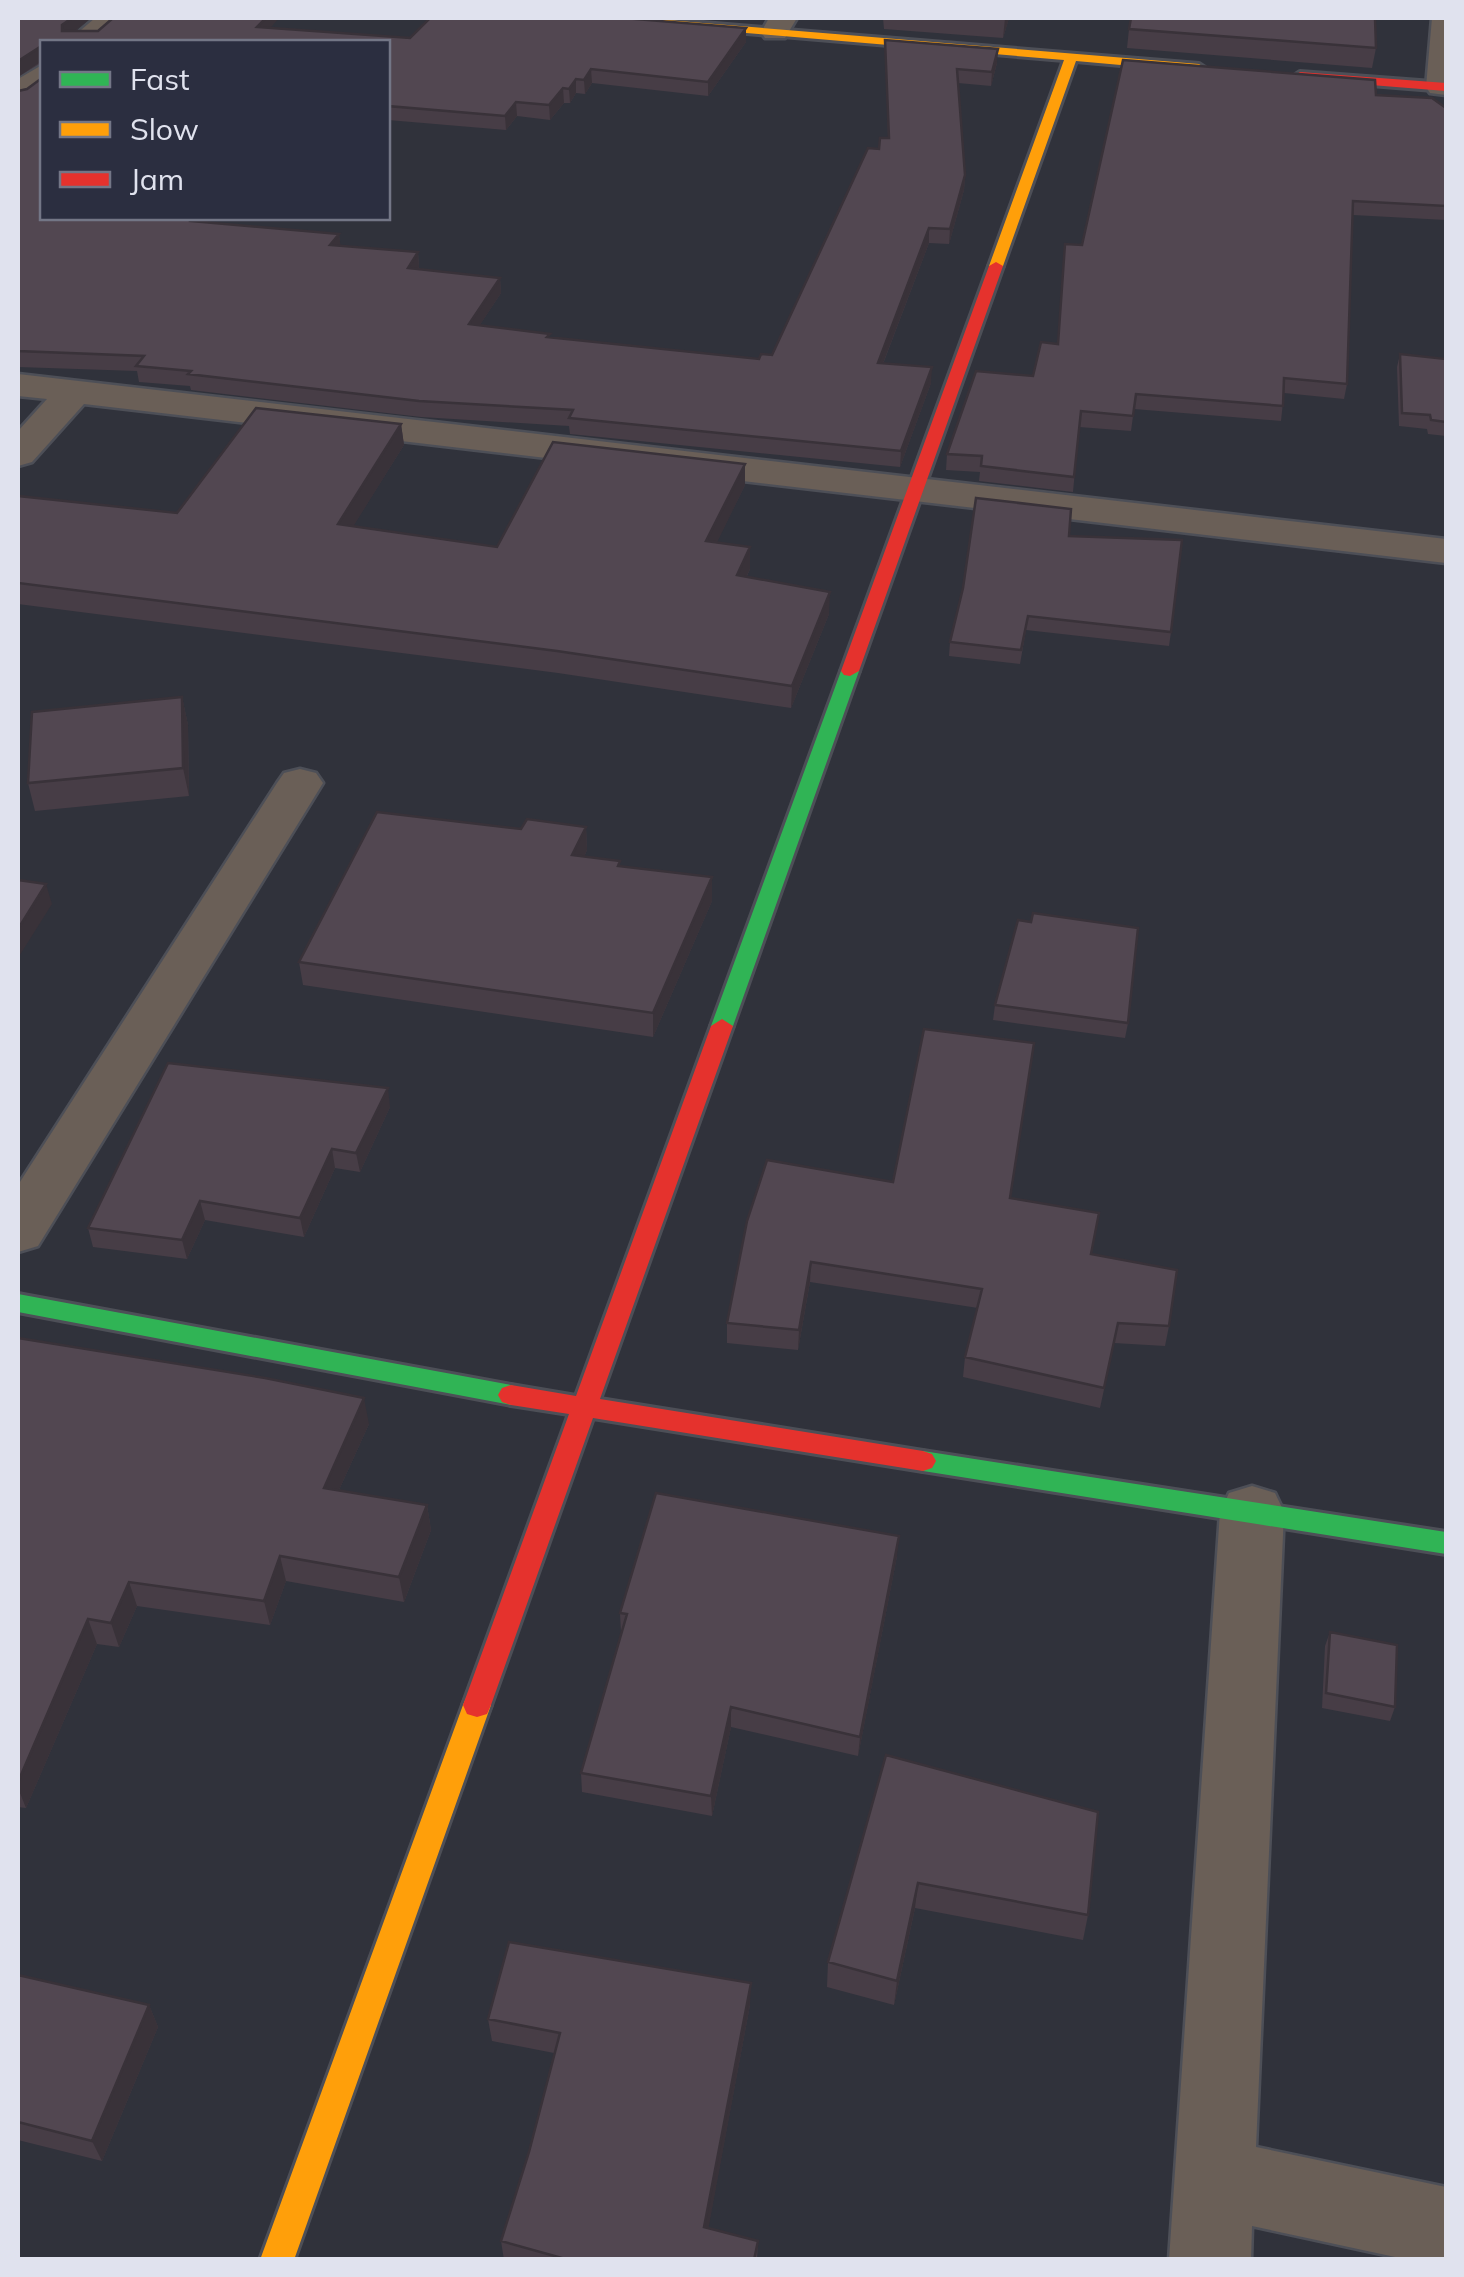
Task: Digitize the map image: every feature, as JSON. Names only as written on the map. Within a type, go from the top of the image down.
[{"type":"street","points":[[84,40],[112,18]]},
{"type":"street","points":[[607,18],[779,25],[1071,58],[1227,70]]},
{"type":"street","points":[[1285,74],[1444,87],[1446,18]]},
{"type":"street","points":[[278,2260],[1071,58]]},
{"type":"street","points":[[18,94],[40,76]]},
{"type":"street","points":[[18,385],[1446,551]]},
{"type":"street","points":[[18,454],[74,392]]},
{"type":"street","points":[[18,1231],[300,783]]},
{"type":"street","points":[[18,1303],[584,1408],[1446,1543]]},
{"type":"street","points":[[1210,2260],[1252,1512]]},
{"type":"street","points":[[1215,2178],[1446,2228]]},
{"type":"building","points":[[18,18],[72,18],[62,25],[62,31],[98,31],[113,18],[266,18],[257,27],[410,38],[430,18],[623,18],[746,28],[708,82],[591,69],[584,80],[576,79],[569,89],[563,88],[549,105],[516,102],[505,116],[390,106],[390,40],[40,40],[40,47],[18,61]]},
{"type":"building","points":[[1131,18],[1375,18],[1376,48],[1129,29]]},
{"type":"building","points":[[885,40],[998,49],[992,72],[957,69],[965,175],[950,229],[929,228],[878,363],[932,367],[901,451],[569,418],[573,410],[419,401],[136,366],[144,356],[18,351],[18,91],[40,79],[40,220],[192,220],[339,234],[330,245],[418,252],[408,268],[500,278],[469,324],[550,334],[547,337],[759,359],[761,354],[772,355],[868,148],[879,149],[880,138],[889,138]]},
{"type":"building","points":[[1123,60],[1375,80],[1376,95],[1432,98],[1446,108],[1446,206],[1353,201],[1347,384],[1284,378],[1283,406],[1136,394],[1133,416],[1081,411],[1074,477],[981,466],[982,456],[947,454],[976,371],[1033,376],[1041,342],[1058,344],[1065,244],[1082,245]]},
{"type":"building","points":[[1400,354],[1446,359],[1446,422],[1431,420],[1430,415],[1402,413]]},
{"type":"building","points":[[256,408],[401,424],[338,524],[497,547],[553,442],[745,464],[706,541],[750,547],[737,575],[830,592],[792,686],[557,651],[18,583],[18,496],[177,513]]},
{"type":"building","points":[[976,498],[1071,509],[1069,536],[1182,540],[1171,632],[1028,616],[1021,650],[950,642],[963,588]]},
{"type":"building","points":[[182,697],[183,768],[28,783],[32,712]]},
{"type":"building","points":[[377,812],[521,829],[527,819],[586,827],[572,855],[620,861],[618,866],[712,877],[653,1013],[299,962]]},
{"type":"building","points":[[18,880],[46,884],[18,929]]},
{"type":"building","points":[[1033,913],[1138,928],[1128,1023],[995,1005],[1018,920],[1031,922]]},
{"type":"building","points":[[924,1029],[1034,1043],[1010,1198],[1099,1213],[1091,1254],[1177,1270],[1169,1326],[1118,1323],[1104,1388],[965,1357],[982,1289],[811,1262],[799,1330],[727,1323],[747,1221],[767,1160],[893,1182]]},
{"type":"building","points":[[168,1063],[388,1088],[356,1153],[332,1149],[300,1218],[200,1201],[182,1240],[88,1228]]},
{"type":"building","points":[[18,1338],[364,1398],[324,1488],[427,1505],[399,1577],[280,1556],[264,1601],[129,1582],[111,1623],[88,1619],[18,1782]]},
{"type":"building","points":[[656,1493],[899,1536],[860,1737],[731,1707],[711,1796],[581,1773],[627,1614],[620,1613]]},
{"type":"building","points":[[1330,1632],[1397,1645],[1395,1707],[1326,1693]]},
{"type":"building","points":[[886,1755],[1098,1812],[1088,1915],[918,1883],[897,1981],[828,1962]]},
{"type":"building","points":[[509,1942],[751,1983],[704,2227],[758,2241],[754,2260],[569,2260],[501,2241],[560,2033],[488,2019]]},
{"type":"building","points":[[18,1975],[149,2005],[92,2141],[18,2122]]},
{"type":"traffic: fast","points":[[722,1026],[850,671]]},
{"type":"traffic: fast","points":[[18,1303],[511,1395]]},
{"type":"traffic: fast","points":[[923,1461],[1446,1543]]},
{"type":"traffic: slow","points":[[607,18],[1199,68]]},
{"type":"traffic: slow","points":[[996,266],[1071,58]]},
{"type":"traffic: slow","points":[[277,2260],[477,1705]]},
{"type":"traffic: jam","points":[[1300,76],[1446,87]]},
{"type":"traffic: jam","points":[[850,671],[996,266]]},
{"type":"traffic: jam","points":[[477,1705],[722,1026]]},
{"type":"traffic: jam","points":[[511,1395],[923,1461]]}]
